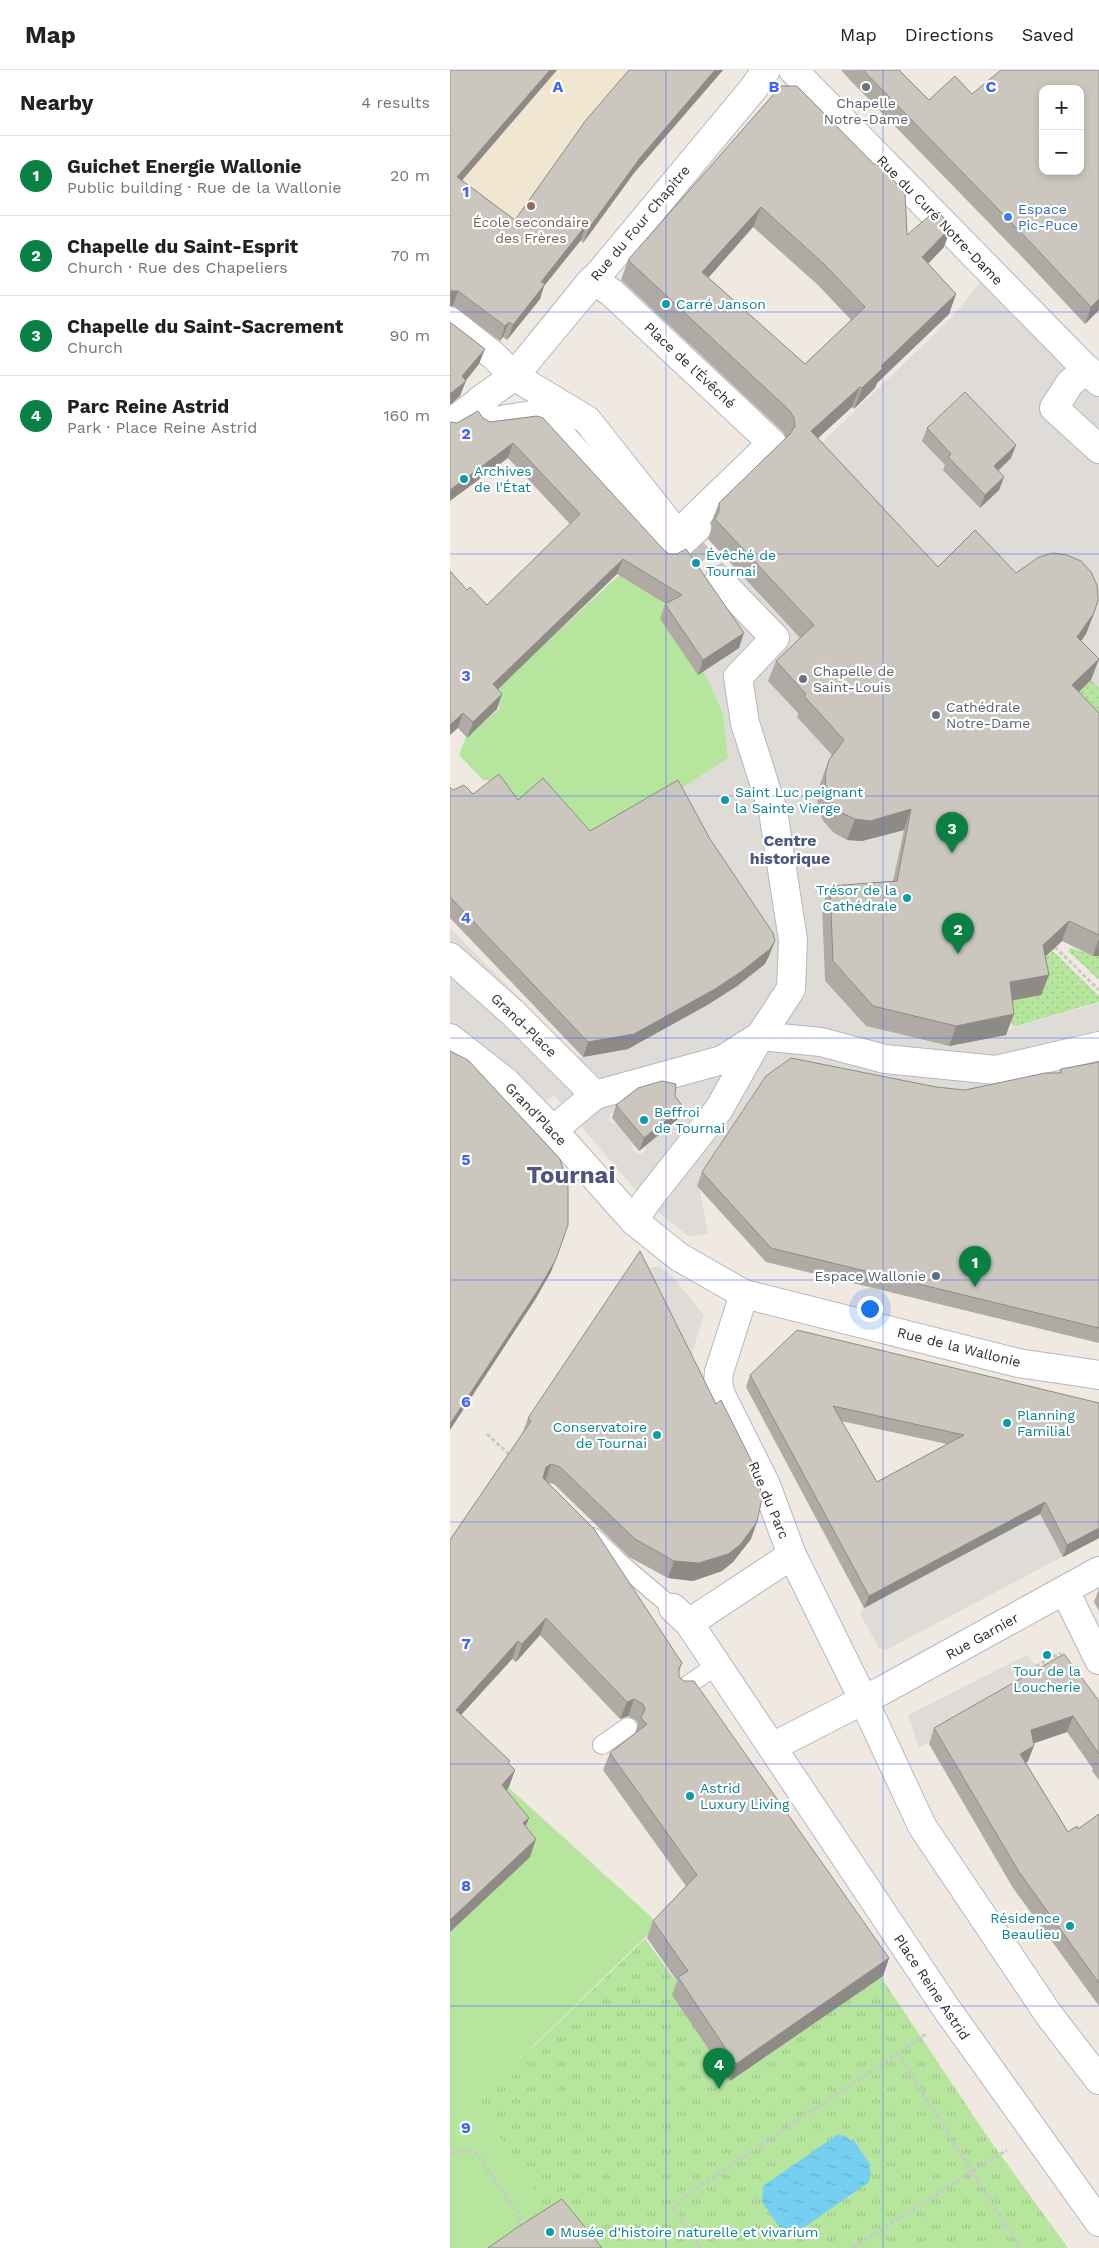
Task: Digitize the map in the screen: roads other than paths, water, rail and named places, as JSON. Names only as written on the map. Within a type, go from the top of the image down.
[{"type":"street","name":"Rue du Four Chapitre","points":[[514,376],[753,89],[766,70]]},
{"type":"street","name":"Rue du Curé Notre-Dame","points":[[793,70],[1095,368]]},
{"type":"street","name":"Place de l'Évêché","points":[[589,284],[612,292],[772,443],[691,521],[697,528],[683,541]]},
{"type":"street","points":[[450,321],[494,356],[514,376],[587,420],[683,541],[669,554],[546,419],[532,415],[488,422],[479,402]]},
{"type":"street","points":[[1095,368],[1070,383],[1054,408],[1099,449]]},
{"type":"street","points":[[450,423],[514,376]]},
{"type":"street","points":[[640,1212],[719,1109],[760,1036],[791,989],[793,940],[773,812],[745,723],[738,677],[776,638],[719,580]]},
{"type":"street","name":"Grand-Place","points":[[450,958],[513,1013],[595,1095]]},
{"type":"street","points":[[553,1130],[595,1095],[722,1060],[760,1036],[821,1042],[885,1059],[996,1070],[1099,1046]]},
{"type":"street","name":"Grand'Place","points":[[450,1038],[506,1082],[553,1130],[640,1212]]},
{"type":"street","name":"Rue de la Wallonie","points":[[640,1212],[679,1257],[744,1294],[1018,1363],[1099,1375]]},
{"type":"street","name":"Rue du Parc","points":[[744,1294],[726,1347],[718,1383],[721,1395],[766,1485],[792,1555],[863,1699]]},
{"type":"street","points":[[681,1615],[792,1555]]},
{"type":"street","name":"Rue Garnier","points":[[863,1699],[1099,1571]]},
{"type":"street","points":[[1065,1591],[1099,1660]]},
{"type":"street","name":"Place Reine Astrid","points":[[681,1615],[717,1665],[946,2008],[1099,2222]]},
{"type":"street","points":[[772,1747],[863,1699],[922,1826],[1049,2015],[1099,2080]]},
{"type":"lane","points":[[581,1524],[621,1564],[681,1615]]},
{"type":"lane","points":[[682,1689],[717,1665]]},
{"type":"lane","points":[[602,1745],[628,1728]]},
{"type":"water","points":[[837,2135],[846,2136],[851,2141],[853,2139],[871,2166],[869,2167],[871,2173],[869,2182],[796,2233],[795,2231],[786,2231],[782,2227],[780,2228],[762,2202],[763,2186]]},
{"type":"tunnel","points":[[683,541],[719,580]]},
{"type":"place","name":"Chapelle Notre-Dame","points":[[866,87]]},
{"type":"place","name":"École secondaire des Frères","points":[[531,206]]},
{"type":"place","name":"Espace Pic-Puce","points":[[1008,217]]},
{"type":"place","name":"Carré Janson","points":[[666,304]]},
{"type":"place","name":"Archives de l'État","points":[[464,479]]},
{"type":"place","name":"Évêché de Tournai","points":[[696,563]]},
{"type":"place","name":"Chapelle de Saint-Louis","points":[[803,679]]},
{"type":"place","name":"Cathédrale Notre-Dame","points":[[936,715]]},
{"type":"place","name":"Saint Luc peignant la Sainte Vierge","points":[[725,800]]},
{"type":"place","name":"Chapelle du Saint-Sacrement","points":[[952,853]]},
{"type":"place","name":"Trésor de la Cathédrale","points":[[907,898]]},
{"type":"place","name":"Chapelle du Saint-Esprit","points":[[958,954]]},
{"type":"place","name":"Beffroi de Tournai","points":[[644,1120]]},
{"type":"place","name":"Espace Wallonie","points":[[936,1276]]},
{"type":"place","name":"Guichet Energie Wallonie","points":[[975,1287]]},
{"type":"place","name":"Planning Familial","points":[[1007,1423]]},
{"type":"place","name":"Conservatoire de Tournai","points":[[657,1435]]},
{"type":"place","name":"Tour de la Loucherie","points":[[1047,1655]]},
{"type":"place","name":"Astrid Luxury Living","points":[[690,1796]]},
{"type":"place","name":"Résidence Beaulieu","points":[[1070,1926]]},
{"type":"place","name":"Parc Reine Astrid","points":[[719,2089]]},
{"type":"place","name":"Musée d'histoire naturelle et vivarium","points":[[550,2232]]},
{"type":"district","name":"Centre historique","points":[[790,849]]},
{"type":"district","name":"Tournai","points":[[571,1175]]}]
